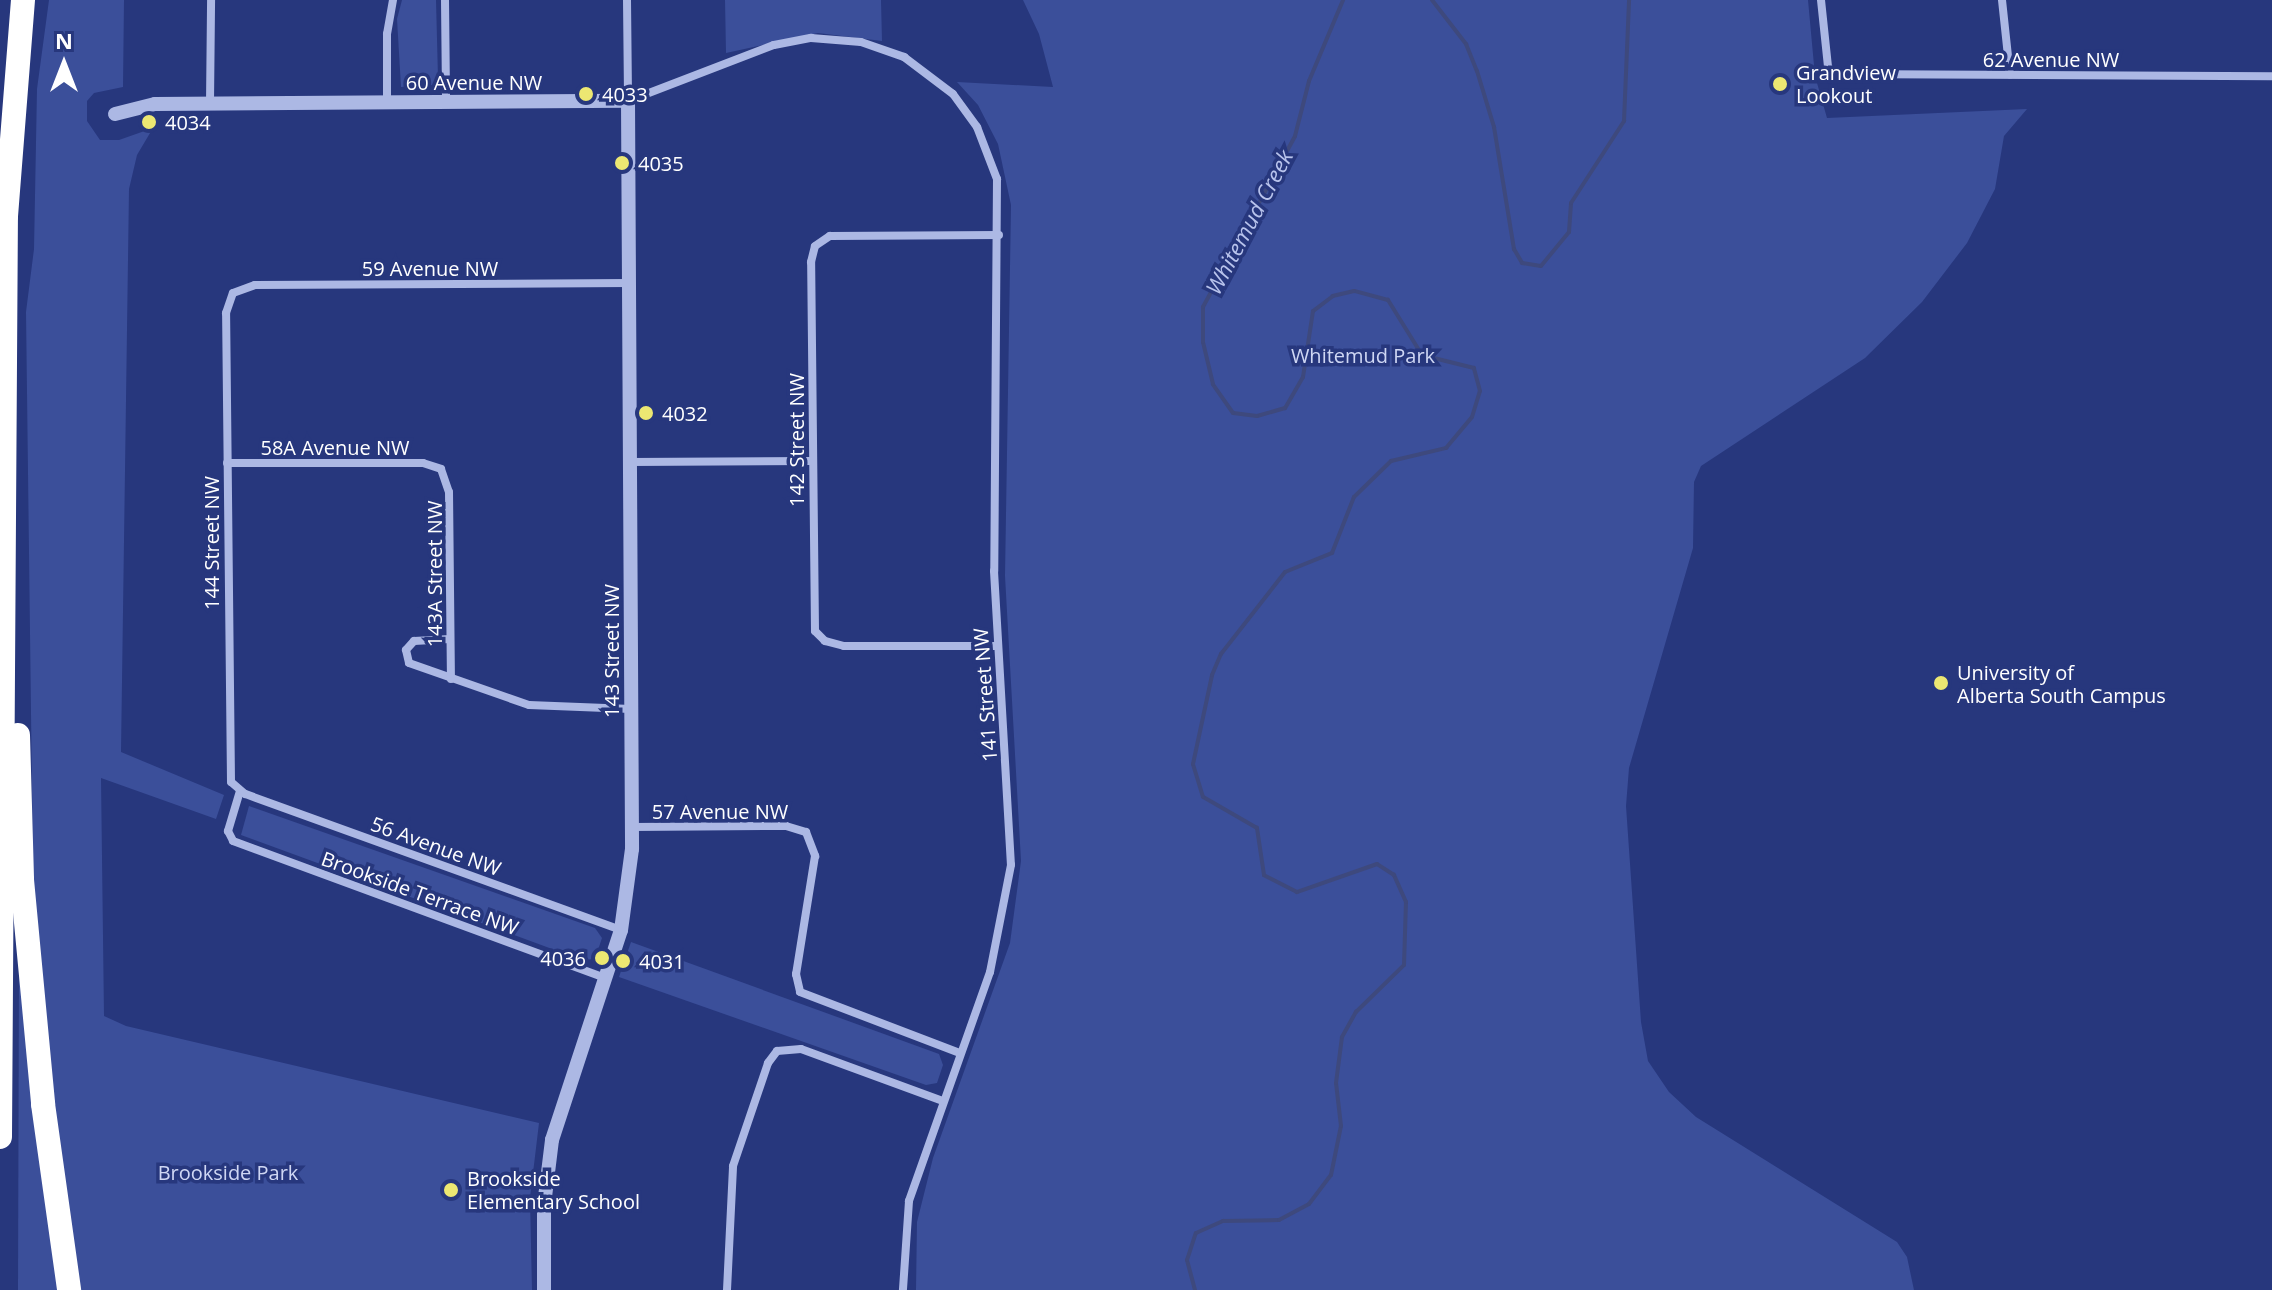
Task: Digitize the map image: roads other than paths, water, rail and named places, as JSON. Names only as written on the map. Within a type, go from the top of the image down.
[{"type":"highway","points":[[0,1137],[9,149],[23,0]]},
{"type":"highway","points":[[4,439],[22,880],[43,1104],[69,1290]]},
{"type":"street","points":[[210,103],[211,0]]},
{"type":"street","points":[[387,102],[387,34],[393,0]]},
{"type":"street","points":[[445,0],[446,102]]},
{"type":"street","name":"143 Street NW","points":[[544,1290],[544,1205],[552,1140],[621,930],[632,827],[627,0]]},
{"type":"street","name":"62 Avenue NW","points":[[1821,0],[1831,72],[2272,76]]},
{"type":"street","points":[[2002,0],[2010,75]]},
{"type":"street","name":"60 Avenue NW","points":[[115,114],[148,105],[210,103],[628,101],[774,45],[827,38],[861,42],[904,57],[953,94]]},
{"type":"street","name":"141 Street NW","points":[[903,1290],[909,1201],[996,951],[1011,865],[997,646],[999,235],[993,167],[977,127],[953,94]]},
{"type":"street","name":"142 Street NW","points":[[997,646],[844,646],[821,638],[813,618],[811,262],[820,242],[837,235],[999,235]]},
{"type":"street","name":"59 Avenue NW","points":[[233,293],[255,285],[629,283]]},
{"type":"street","name":"144 Street NW","points":[[233,293],[226,313],[227,768],[240,791]]},
{"type":"street","points":[[630,462],[813,461]]},
{"type":"street","name":"58A Avenue NW","points":[[227,463],[423,463],[441,469]]},
{"type":"street","name":"143A Street NW","points":[[441,469],[449,492],[451,679]]},
{"type":"street","points":[[450,639],[418,640],[406,654],[413,667],[529,705],[631,709]]},
{"type":"street","name":"Brookside Terrace NW","points":[[240,791],[228,833],[233,841],[605,978]]},
{"type":"street","name":"56 Avenue NW","points":[[240,791],[621,930]]},
{"type":"street","name":"57 Avenue NW","points":[[632,827],[786,826],[806,832],[815,856],[796,974],[800,992],[960,1053]]},
{"type":"street","points":[[727,1290],[733,1166],[768,1063],[781,1048],[801,1049],[943,1101]]},
{"type":"waterway","name":"Whitemud Creek","points":[[1195,1290],[1187,1260],[1196,1233],[1223,1221],[1279,1220],[1309,1204],[1331,1175],[1341,1126],[1336,1083],[1342,1037],[1356,1012],[1404,965],[1406,902],[1394,875],[1377,864],[1297,892],[1264,875],[1257,828],[1203,797],[1193,764],[1212,675],[1221,654],[1285,572],[1332,553],[1354,497],[1391,461],[1446,448],[1472,417],[1480,391],[1474,368],[1422,355],[1388,300],[1354,291],[1333,296],[1313,311],[1303,377],[1285,408],[1257,416],[1233,413],[1213,384],[1203,342],[1203,307],[1295,136],[1309,81],[1343,0]]},
{"type":"waterway","name":"Whitemud Creek","points":[[1432,0],[1466,44],[1477,71],[1494,127],[1514,249],[1522,263],[1541,266],[1569,232],[1571,203],[1624,121],[1629,0]]},
{"type":"place","name":"Grandview Lookout","points":[[1780,84]]},
{"type":"place","name":"4033","points":[[586,94]]},
{"type":"place","name":"4034","points":[[149,122]]},
{"type":"place","name":"4035","points":[[622,163]]},
{"type":"place","name":"4032","points":[[646,413]]},
{"type":"place","name":"University of Alberta South Campus","points":[[1941,683]]},
{"type":"place","name":"4036","points":[[602,958]]},
{"type":"place","name":"4031","points":[[623,961]]},
{"type":"place","name":"Brookside Elementary School","points":[[451,1190]]},
{"type":"park label","name":"Whitemud Park","points":[[1363,355]]},
{"type":"park label","name":"Brookside Park","points":[[228,1172]]}]
